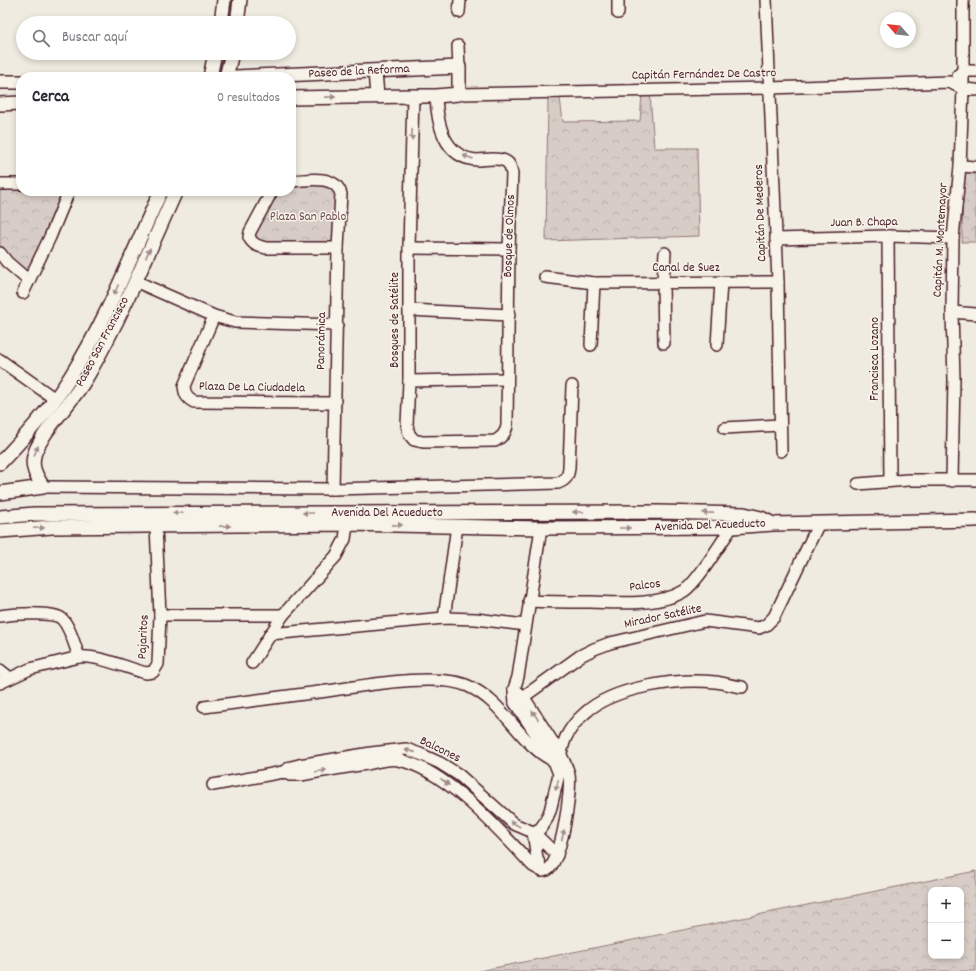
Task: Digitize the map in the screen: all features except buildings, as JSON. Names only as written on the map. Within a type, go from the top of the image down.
[{"type":"street","points":[[222,16],[224,0]]},
{"type":"street","points":[[238,16],[240,0]]},
{"type":"street","points":[[459,12],[460,0]]},
{"type":"street","points":[[618,0],[618,13]]},
{"type":"street","name":"Capitán De Mederos","points":[[766,0],[778,282],[780,425],[782,451]]},
{"type":"street","name":"Capitán M. Montemayor","points":[[952,480],[954,379],[952,312],[953,238],[960,166],[963,89],[963,0]]},
{"type":"street","points":[[458,46],[459,94]]},
{"type":"street","points":[[211,72],[214,60]]},
{"type":"street","points":[[227,72],[230,60]]},
{"type":"street","name":"Paseo de la Reforma","points":[[296,74],[459,67]]},
{"type":"street","points":[[375,71],[376,96]]},
{"type":"street","points":[[976,71],[963,71],[950,82],[963,89],[976,90]]},
{"type":"street","points":[[0,82],[16,82]]},
{"type":"street","name":"Capitán Fernández De Castro","points":[[459,94],[770,88],[950,82]]},
{"type":"street","name":"Paseo de la Reforma","points":[[296,98],[436,96],[459,94]]},
{"type":"street","name":"Bosques de Satélite","points":[[413,96],[409,248],[409,381],[407,425],[409,434],[414,440],[423,442],[495,440],[501,438],[506,432],[507,426]]},
{"type":"street","name":"Bosque de Olmos","points":[[436,96],[436,110],[439,123],[445,140],[454,151],[464,157],[475,160],[502,160],[507,162],[510,166],[512,174],[507,426]]},
{"type":"street","points":[[0,104],[16,103]]},
{"type":"street","points":[[960,166],[976,167]]},
{"type":"street","name":"Panorámica","points":[[296,181],[330,181],[339,188],[341,194],[338,248],[333,489]]},
{"type":"street","points":[[0,184],[16,184]]},
{"type":"street","points":[[23,293],[50,237],[67,196]]},
{"type":"street","name":"Paseo San Francisco","points":[[0,464],[55,399],[74,372],[95,335],[159,196]]},
{"type":"street","name":"Paseo San Francisco","points":[[43,487],[34,470],[34,455],[49,427],[87,377],[113,329],[174,196]]},
{"type":"street","points":[[269,196],[250,232],[249,237],[252,243],[266,248],[338,248]]},
{"type":"street","name":"Juan B. Chapa","points":[[776,239],[888,236],[953,238]]},
{"type":"street","name":"Francisca Lozano","points":[[888,236],[890,481]]},
{"type":"street","points":[[409,248],[510,249]]},
{"type":"street","points":[[0,253],[7,262],[28,281]]},
{"type":"street","points":[[664,343],[663,281],[665,253]]},
{"type":"street","name":"Canal de Suez","points":[[545,277],[594,283],[663,281],[778,282]]},
{"type":"street","points":[[135,281],[214,316],[235,322],[337,325]]},
{"type":"street","points":[[717,345],[721,282]]},
{"type":"street","points":[[591,345],[594,283]]},
{"type":"street","points":[[409,310],[509,315]]},
{"type":"street","points":[[952,312],[976,314]]},
{"type":"street","name":"Plaza De La Ciudadela","points":[[214,316],[184,386],[185,394],[188,399],[194,402],[335,403]]},
{"type":"street","points":[[0,360],[55,399]]},
{"type":"street","points":[[409,381],[507,380]]},
{"type":"street","name":"Avenida Del Acueducto","points":[[0,494],[43,487],[333,489],[558,483],[564,481],[568,476],[572,386]]},
{"type":"street","points":[[725,428],[780,425]]},
{"type":"street","points":[[858,484],[890,481],[976,480]]},
{"type":"street","name":"Avenida Del Acueducto","points":[[0,517],[18,514],[658,512],[744,514],[761,518],[773,524]]},
{"type":"street","name":"Avenida Del Acueducto","points":[[0,531],[52,527],[347,524],[541,528],[732,527],[773,524],[976,520]]},
{"type":"street","name":"Mirador Satélite","points":[[518,696],[580,656],[610,643],[705,621],[759,628],[766,625],[774,617],[819,523]]},
{"type":"street","points":[[252,663],[283,614],[336,556],[345,539],[347,524]]},
{"type":"street","name":"Pajaritos","points":[[79,656],[86,656],[146,673],[150,673],[156,669],[158,664],[160,614],[156,526]]},
{"type":"street","points":[[444,618],[457,526]]},
{"type":"street","name":"Palcos","points":[[529,602],[646,602],[667,598],[684,590],[697,577],[732,527]]},
{"type":"street","points":[[541,528],[525,625],[518,677],[518,696],[558,758],[566,765],[570,789],[564,832],[554,865],[545,870],[537,858],[533,832],[540,829],[550,811],[559,774],[558,758],[566,737],[585,713],[606,699],[648,686],[677,682],[715,682],[742,687]]},
{"type":"street","points":[[0,616],[47,614],[56,615],[62,618],[66,624],[79,656],[30,669],[5,681],[0,670]]},
{"type":"street","points":[[160,614],[283,614]]},
{"type":"street","points":[[270,634],[444,618],[476,619],[525,625]]},
{"type":"street","points":[[204,707],[407,681],[422,680],[451,682],[467,685],[482,693],[494,702],[542,754],[558,758]]},
{"type":"street","name":"Balcones","points":[[213,785],[283,772],[291,767],[299,765],[371,753],[406,749],[420,754],[459,775],[514,824],[533,832],[557,855]]},
{"type":"street","name":"Balcones","points":[[283,772],[290,775],[301,775],[397,760],[413,764],[427,770],[443,780],[477,809],[533,866],[545,870]]},
{"type":"green space","points":[[642,94],[650,94],[654,148],[697,148],[699,236],[546,241],[548,98],[560,98],[563,122],[640,121]]},
{"type":"green space","points":[[963,172],[976,173],[976,242],[962,242]]},
{"type":"green space","name":"Plaza San Pablo","points":[[317,180],[341,194],[338,248],[266,248],[249,237],[274,196],[296,196],[296,184]]},
{"type":"green space","points":[[0,184],[16,184],[16,196],[67,196],[29,281],[0,245]]},
{"type":"green space","points":[[976,871],[976,971],[479,971]]}]
